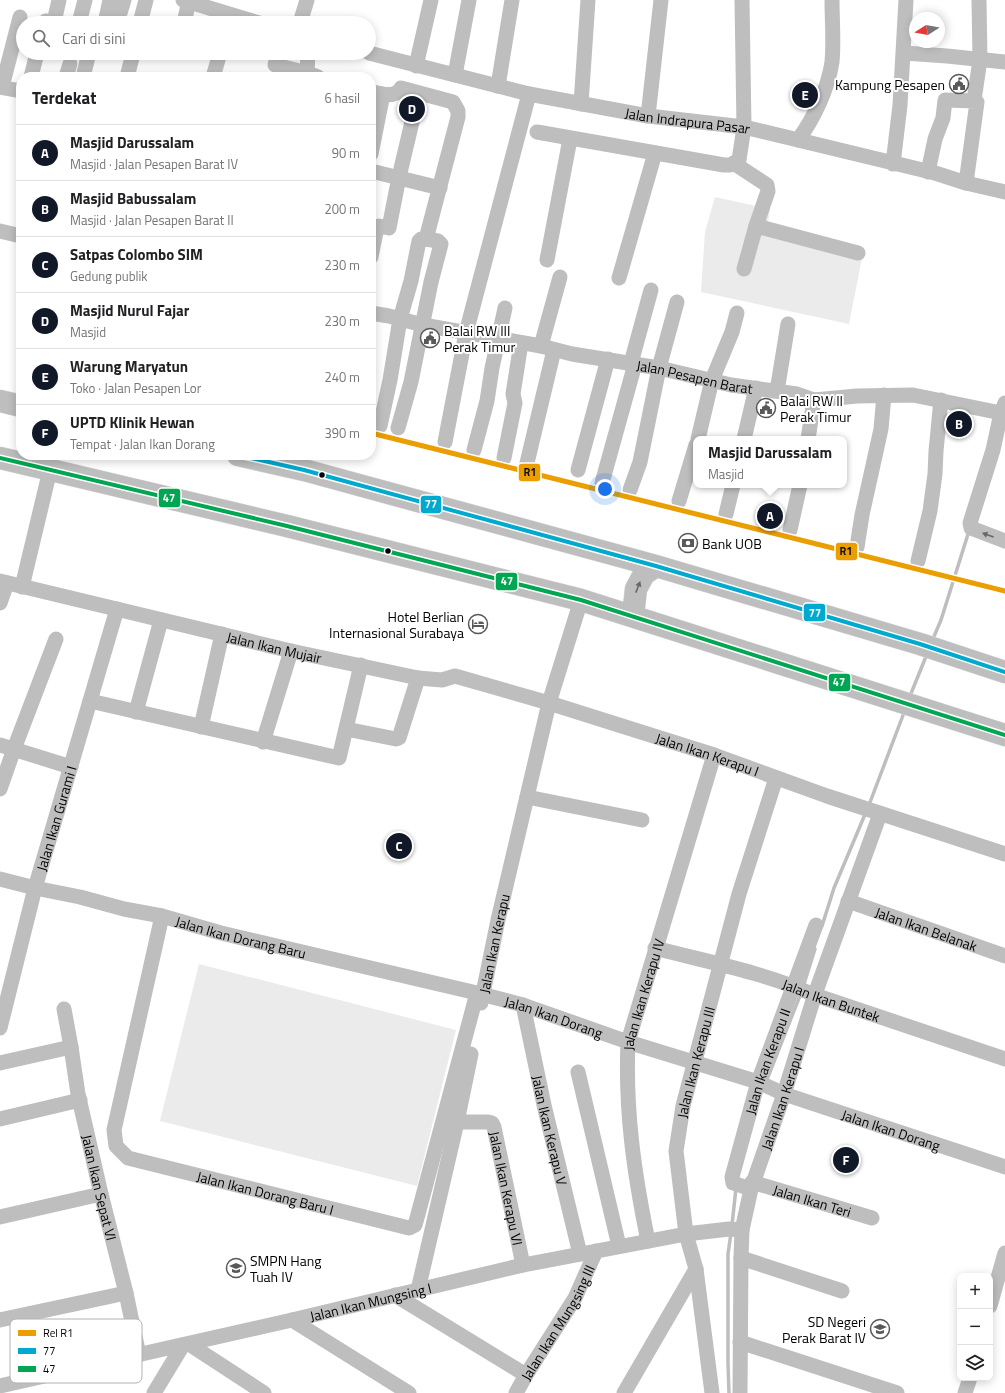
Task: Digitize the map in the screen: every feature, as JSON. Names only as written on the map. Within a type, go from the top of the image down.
[{"type":"highway","points":[[0,401],[16,405]]},
{"type":"highway","points":[[0,458],[287,526],[581,600],[1005,735]]},
{"type":"highway","points":[[260,460],[304,470],[656,566],[928,647],[1005,672]]},
{"type":"highway","points":[[633,616],[636,589],[644,574],[656,566]]},
{"type":"street","points":[[55,16],[59,0]]},
{"type":"street","points":[[81,16],[85,0]]},
{"type":"street","points":[[106,16],[110,0]]},
{"type":"street","points":[[142,16],[146,0]]},
{"type":"street","points":[[302,16],[307,0]]},
{"type":"street","points":[[416,66],[431,0]]},
{"type":"street","points":[[455,75],[469,0]]},
{"type":"street","points":[[498,86],[512,0]]},
{"type":"street","points":[[581,104],[588,0]]},
{"type":"street","points":[[648,116],[661,0]]},
{"type":"street","points":[[537,132],[730,166],[735,164],[739,160],[744,127],[742,0]]},
{"type":"street","points":[[798,140],[805,131],[828,78],[832,60],[832,0]]},
{"type":"street","points":[[893,164],[900,105],[906,0]]},
{"type":"street","points":[[966,183],[977,102],[974,100],[980,60],[979,0]]},
{"type":"street","points":[[185,16],[186,1],[214,16]]},
{"type":"street","points":[[16,32],[1,87],[16,90]]},
{"type":"street","points":[[904,53],[1005,62]]},
{"type":"street","name":"Jalan Indrapura Pasar","points":[[376,55],[529,94],[648,116],[744,127],[1005,192]]},
{"type":"street","points":[[32,72],[35,60]]},
{"type":"street","points":[[85,72],[88,60]]},
{"type":"street","points":[[128,72],[131,60]]},
{"type":"street","points":[[214,72],[216,60]]},
{"type":"street","points":[[278,60],[289,69],[300,72]]},
{"type":"street","points":[[308,60],[308,72]]},
{"type":"street","points":[[376,103],[377,93],[388,95],[396,93],[401,88],[453,102],[456,106],[458,117],[428,240],[411,281],[400,319],[390,380],[380,426]]},
{"type":"street","points":[[445,442],[466,333],[490,237],[529,94]]},
{"type":"street","points":[[928,172],[935,139],[943,118],[945,100],[974,100]]},
{"type":"street","points":[[376,232],[377,227],[379,226],[388,228],[398,177],[412,122]]},
{"type":"street","points":[[547,260],[570,139]]},
{"type":"street","points":[[619,278],[655,153]]},
{"type":"street","points":[[735,164],[768,187],[768,192],[756,226],[744,269]]},
{"type":"street","points":[[376,172],[440,188]]},
{"type":"street","points":[[756,226],[858,253]]},
{"type":"street","points":[[0,231],[16,235]]},
{"type":"street","points":[[398,428],[411,382],[431,282],[441,244],[428,240]]},
{"type":"street","points":[[527,463],[560,277]]},
{"type":"street","points":[[602,483],[651,290]]},
{"type":"street","points":[[630,490],[640,462],[659,368],[677,302]]},
{"type":"street","points":[[474,450],[487,401],[504,308]]},
{"type":"street","points":[[699,436],[712,380],[732,332],[736,313]]},
{"type":"street","name":"Jalan Pesapen Barat","points":[[376,314],[423,325],[659,368],[731,384],[797,394],[814,400],[857,396],[913,395],[1003,408],[994,450],[970,521],[971,527],[1005,541]]},
{"type":"street","points":[[774,391],[778,385],[788,324]]},
{"type":"street","points":[[504,458],[515,403],[513,394],[521,343]]},
{"type":"street","points":[[578,470],[608,359]]},
{"type":"street","points":[[745,436],[756,388]]},
{"type":"street","points":[[857,547],[862,515],[881,429],[884,395]]},
{"type":"street","points":[[808,436],[814,400]]},
{"type":"street","points":[[918,561],[930,511],[935,474],[941,400]]},
{"type":"street","points":[[679,501],[693,455]]},
{"type":"street","points":[[22,587],[50,470]]},
{"type":"street","points":[[726,514],[732,488]]},
{"type":"street","points":[[790,530],[799,488]]},
{"type":"street","points":[[0,603],[3,582]]},
{"type":"street","name":"Jalan Ikan Mujair","points":[[3,582],[291,651],[418,678],[442,680],[455,676],[549,702]]},
{"type":"street","name":"Jalan Ikan Kerapu","points":[[418,1290],[457,1122],[480,993],[549,702],[581,600]]},
{"type":"street","name":"Jalan Ikan Gurami I","points":[[0,1028],[35,888],[117,609]]},
{"type":"street","points":[[136,712],[161,620]]},
{"type":"street","points":[[201,727],[222,634]]},
{"type":"street","points":[[0,789],[7,747],[56,639]]},
{"type":"street","points":[[263,742],[291,651]]},
{"type":"street","points":[[90,701],[263,742],[339,758],[361,665]]},
{"type":"street","points":[[346,729],[396,739],[399,738],[418,678]]},
{"type":"street","name":"Jalan Ikan Kerapu I","points":[[549,702],[714,755],[827,796],[874,811],[848,901],[805,990],[781,1093],[737,1229],[741,1258],[740,1393]]},
{"type":"street","points":[[7,747],[71,767]]},
{"type":"street","name":"Jalan Ikan Kerapu IV","points":[[648,1240],[637,1186],[630,1128],[627,1074],[628,1042],[714,755]]},
{"type":"street","name":"Jalan Ikan Kerapu III","points":[[712,1393],[696,1269],[686,1234],[676,1151],[683,1106],[739,894],[776,778]]},
{"type":"street","points":[[527,797],[642,820]]},
{"type":"street","points":[[874,811],[1005,854]]},
{"type":"street","name":"Jalan Ikan Dorang Baru","points":[[0,879],[80,897],[124,909],[162,916],[221,933],[480,993]]},
{"type":"street","name":"Jalan Ikan Belanak","points":[[848,901],[1005,956]]},
{"type":"street","name":"Jalan Ikan Dorang Baru I","points":[[162,916],[114,1130],[116,1146],[128,1158],[409,1228],[415,1225],[418,1218],[480,993]]},
{"type":"street","name":"Jalan Ikan Kerapu II","points":[[751,1186],[733,1183],[732,1177],[760,1083],[805,990],[816,925]]},
{"type":"street","name":"Jalan Ikan Buntek","points":[[655,948],[721,965],[805,990],[1005,1059]]},
{"type":"street","name":"Jalan Ikan Dorang","points":[[480,993],[523,1005],[628,1042],[760,1083],[781,1093],[1005,1167]]},
{"type":"street","name":"Jalan Ikan Kerapu V","points":[[523,1005],[544,1105],[580,1254]]},
{"type":"street","name":"Jalan Ikan Sepat VI","points":[[64,1009],[80,1100],[131,1319]]},
{"type":"street","points":[[0,1063],[71,1047]]},
{"type":"street","points":[[578,1072],[619,1246]]},
{"type":"street","points":[[0,1119],[80,1100]]},
{"type":"street","name":"Jalan Ikan Kerapu VI","points":[[457,1122],[488,1122],[492,1123],[494,1127],[523,1265]]},
{"type":"street","name":"Jalan Ikan Teri","points":[[751,1186],[872,1218]]},
{"type":"street","points":[[0,1217],[101,1194]]},
{"type":"street","name":"Jalan Ikan Mungsing I","points":[[142,1354],[523,1265],[648,1240],[686,1234],[737,1229]]},
{"type":"street","name":"Jalan Ikan Mungsing III","points":[[516,1393],[576,1298],[596,1251]]},
{"type":"street","points":[[993,1295],[1005,1253]]},
{"type":"street","points":[[741,1258],[842,1291]]},
{"type":"street","points":[[624,1393],[696,1269]]},
{"type":"street","points":[[0,1320],[126,1293]]},
{"type":"street","points":[[395,1295],[526,1375]]},
{"type":"street","points":[[292,1320],[409,1393]]},
{"type":"street","points":[[740,1342],[897,1393]]},
{"type":"street","points":[[154,1393],[186,1345],[264,1393]]},
{"type":"street","points":[[965,1393],[969,1381]]},
{"type":"street","name":"Jalan Ikan Mungsing I","points":[[0,1386],[13,1383]]},
{"type":"shaded area","points":[[715,197],[770,209],[767,230],[862,258],[849,324],[701,292],[705,232]]},
{"type":"shaded area","points":[[199,964],[456,1030],[417,1186],[160,1121]]},
{"type":"waterway","points":[[932,641],[941,620],[969,531]]},
{"type":"waterway","points":[[910,696],[927,654]]},
{"type":"waterway","points":[[869,805],[905,710]]},
{"type":"waterway","points":[[822,926],[834,888],[866,812]]},
{"type":"waterway","points":[[803,987],[815,949]]},
{"type":"waterway","points":[[766,1082],[801,993]]},
{"type":"waterway","points":[[732,1225],[736,1188]]},
{"type":"waterway","points":[[729,1393],[728,1254],[731,1233]]},
{"type":"rail line","name":"R1","points":[[376,434],[1005,591]]},
{"type":"transit line","name":"47","points":[[0,458],[287,526],[581,600],[1005,735]]},
{"type":"transit line","name":"77","points":[[260,460],[304,470],[656,566],[920,644],[1005,672]]},
{"type":"place","name":"Kampung Pesapen","points":[[959,84]]},
{"type":"place","name":"Warung Maryatun","points":[[805,95]]},
{"type":"place","name":"Masjid Nurul Fajar","points":[[412,109]]},
{"type":"place","name":"Balai RW III Perak Timur","points":[[430,338]]},
{"type":"place","name":"Balai RW II Perak Timur","points":[[766,408]]},
{"type":"place","name":"Masjid Babussalam","points":[[959,424]]},
{"type":"place","name":"Masjid Darussalam","points":[[770,516]]},
{"type":"place","name":"Bank UOB","points":[[688,543]]},
{"type":"place","name":"Hotel Berlian Internasional Surabaya","points":[[478,624]]},
{"type":"place","name":"Satpas Colombo SIM","points":[[399,846]]},
{"type":"place","name":"UPTD Klinik Hewan","points":[[846,1160]]},
{"type":"place","name":"SMPN Hang Tuah IV","points":[[236,1268]]},
{"type":"place","name":"SD Negeri Perak Barat IV","points":[[880,1329]]}]
